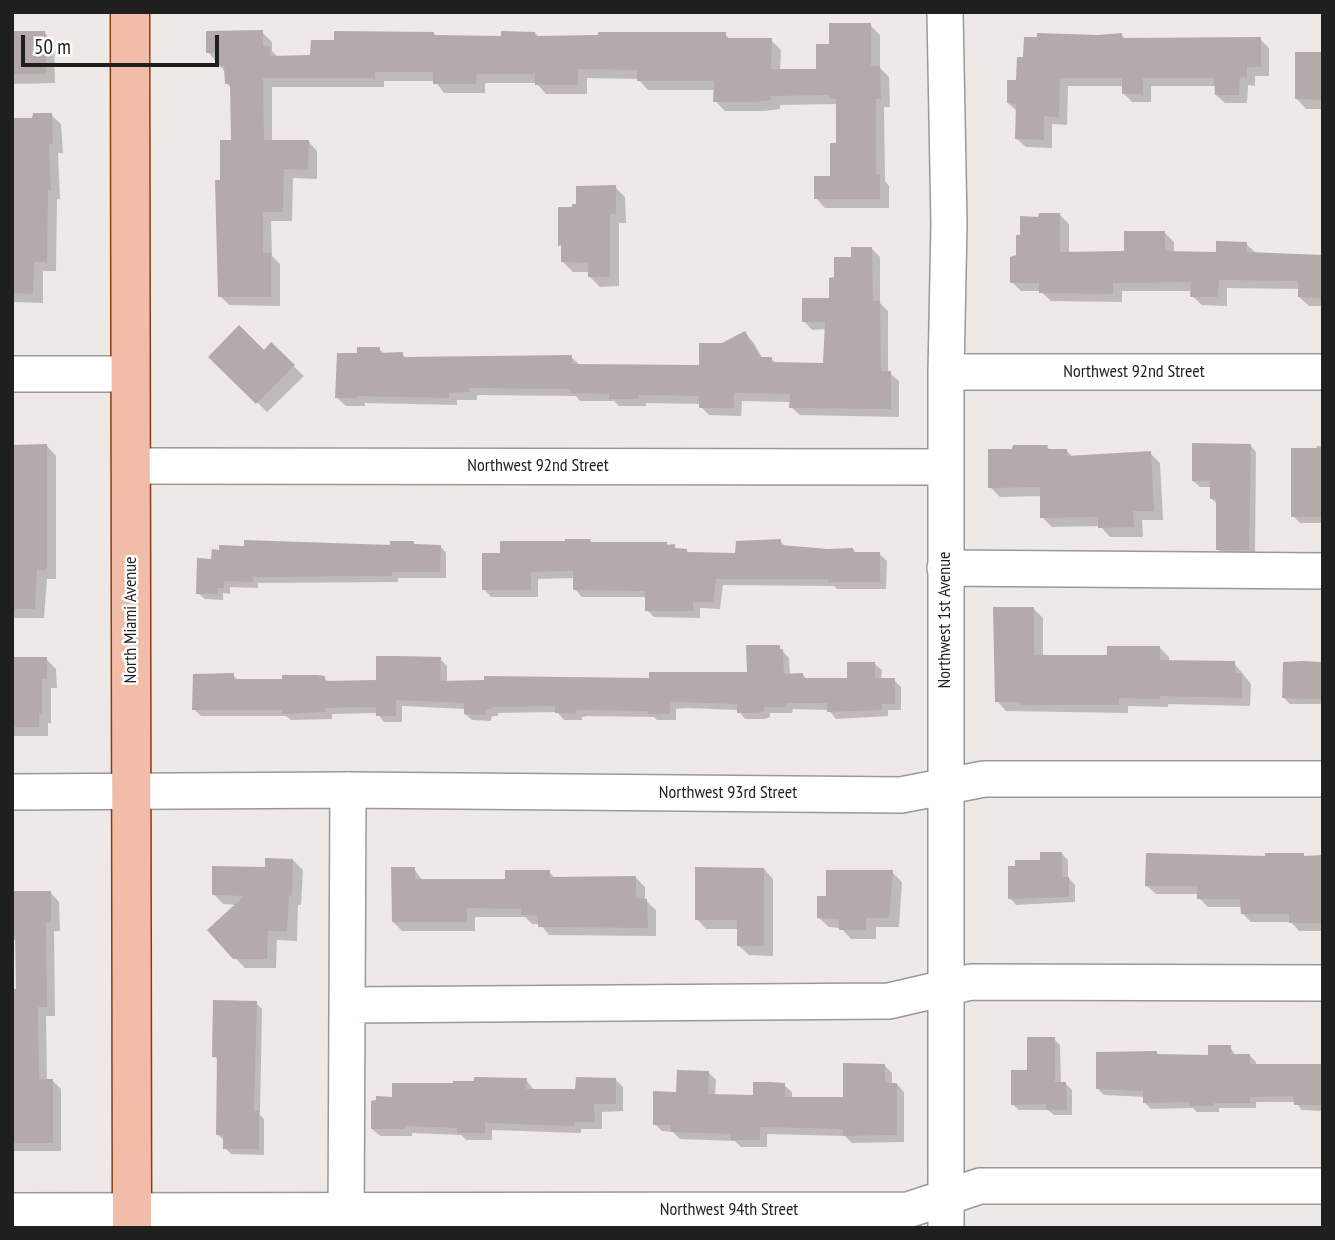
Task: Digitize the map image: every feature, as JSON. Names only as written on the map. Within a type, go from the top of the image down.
[{"type":"main road","name":"North Miami Avenue","points":[[130,12],[132,1219]]},
{"type":"street","name":"Northwest 1st Avenue","points":[[945,12],[949,224],[945,467],[946,1212]]},
{"type":"street","name":"Northwest 92nd Street","points":[[946,372],[1323,372]]},
{"type":"street","points":[[12,374],[131,374]]},
{"type":"street","name":"Northwest 92nd Street","points":[[131,466],[945,467]]},
{"type":"street","points":[[946,568],[1323,571]]},
{"type":"street","name":"Northwest 93rd Street","points":[[12,792],[348,790],[901,794],[984,779],[1323,779]]},
{"type":"street","points":[[346,1218],[348,790]]},
{"type":"street","points":[[347,1005],[889,1001],[971,982],[1323,983]]},
{"type":"street","name":"Northwest 94th Street","points":[[12,1211],[132,1219],[908,1210],[946,1212],[980,1186],[1323,1186]]},
{"type":"building","points":[[829,23],[871,23],[871,66],[880,66],[881,99],[876,99],[876,174],[880,175],[880,199],[814,199],[814,176],[830,176],[830,143],[836,143],[836,99],[829,99],[829,95],[771,96],[771,100],[755,102],[713,102],[714,81],[637,81],[637,70],[578,69],[578,85],[535,85],[535,74],[477,74],[476,84],[433,84],[433,72],[375,72],[375,78],[263,78],[264,140],[309,140],[308,170],[284,169],[283,212],[263,212],[263,253],[271,253],[271,297],[218,297],[215,180],[220,180],[220,140],[231,140],[230,83],[225,84],[224,66],[216,66],[217,53],[206,53],[206,31],[263,30],[263,46],[270,46],[270,56],[310,55],[311,40],[334,40],[334,31],[501,36],[501,31],[535,32],[535,36],[598,35],[598,32],[726,32],[726,38],[772,38],[771,69],[816,69],[816,44],[829,44]]},
{"type":"building","points":[[12,31],[45,31],[46,74],[12,74]]},
{"type":"building","points":[[1037,33],[1122,33],[1122,38],[1261,37],[1261,67],[1247,67],[1247,78],[1240,77],[1239,95],[1215,95],[1214,78],[1143,78],[1143,94],[1122,94],[1122,78],[1060,78],[1059,117],[1044,116],[1044,140],[1015,139],[1016,104],[1007,103],[1007,80],[1016,80],[1017,57],[1023,57],[1024,37],[1037,37]]},
{"type":"building","points":[[1295,52],[1323,52],[1323,100],[1295,99]]},
{"type":"building","points":[[33,113],[52,113],[47,262],[34,262],[33,294],[12,293],[12,118],[32,118]]},
{"type":"building","points":[[616,185],[616,214],[610,214],[610,277],[588,277],[588,263],[561,262],[561,245],[558,246],[558,207],[572,207],[572,204],[576,204],[576,186]]},
{"type":"building","points":[[1039,213],[1060,213],[1060,252],[1124,251],[1124,231],[1165,231],[1165,251],[1216,252],[1216,241],[1247,242],[1247,252],[1323,255],[1323,298],[1298,297],[1298,281],[1219,280],[1218,297],[1190,297],[1191,282],[1113,283],[1113,294],[1039,293],[1039,283],[1010,283],[1010,257],[1016,255],[1020,216],[1038,217]]},
{"type":"building","points":[[851,247],[872,247],[873,301],[880,301],[881,371],[891,371],[891,409],[789,408],[790,394],[734,393],[734,408],[699,408],[699,396],[638,395],[639,399],[609,399],[609,394],[570,393],[571,389],[469,388],[469,392],[449,393],[449,398],[335,398],[337,353],[357,353],[357,347],[380,347],[380,353],[403,352],[403,357],[572,355],[572,364],[699,365],[699,343],[722,343],[745,331],[760,357],[772,357],[772,362],[823,363],[825,322],[802,322],[802,298],[829,298],[829,278],[834,277],[834,257],[851,257]]},
{"type":"building","points":[[239,325],[264,350],[271,342],[295,365],[256,404],[208,357]]},
{"type":"building","points":[[1192,443],[1251,444],[1249,550],[1216,550],[1216,499],[1210,499],[1210,481],[1192,481]]},
{"type":"building","points":[[47,444],[47,570],[37,570],[35,609],[12,609],[12,445]]},
{"type":"building","points":[[1013,445],[1048,445],[1047,449],[1067,449],[1067,456],[1151,451],[1154,511],[1133,511],[1134,527],[1098,528],[1098,517],[1040,518],[1040,487],[988,488],[988,449],[1012,449]]},
{"type":"building","points":[[1291,448],[1323,448],[1323,517],[1291,517]]},
{"type":"building","points":[[590,539],[591,542],[667,542],[667,545],[675,544],[675,548],[687,549],[687,552],[735,553],[736,541],[781,539],[781,545],[853,548],[853,552],[880,552],[880,582],[716,579],[713,602],[693,602],[693,611],[645,611],[645,591],[573,590],[573,571],[531,572],[531,590],[482,590],[482,553],[500,553],[500,541]]},
{"type":"building","points":[[244,540],[390,545],[390,541],[414,541],[414,544],[441,545],[440,572],[392,572],[392,576],[253,577],[253,582],[224,581],[224,588],[218,588],[218,594],[196,594],[197,558],[211,559],[212,549],[219,550],[219,545],[244,546]]},
{"type":"building","points":[[993,607],[1034,607],[1034,655],[1107,655],[1107,646],[1160,646],[1160,660],[1235,661],[1235,673],[1242,673],[1242,698],[1119,698],[1119,705],[1020,705],[1020,702],[995,702]]},
{"type":"building","points":[[746,645],[780,645],[780,650],[783,649],[784,674],[803,673],[803,678],[847,678],[847,662],[875,662],[875,678],[895,678],[895,704],[882,704],[882,710],[827,712],[827,703],[786,703],[786,707],[764,707],[764,711],[757,713],[737,713],[737,704],[677,702],[670,703],[670,714],[580,710],[575,714],[555,713],[555,706],[492,707],[485,710],[485,715],[464,714],[464,703],[396,700],[396,716],[376,716],[376,707],[325,708],[325,712],[282,714],[282,710],[192,710],[193,674],[234,673],[234,679],[282,679],[282,675],[317,675],[325,676],[325,681],[376,680],[376,656],[398,656],[441,657],[440,681],[484,680],[484,676],[649,678],[649,672],[747,672]]},
{"type":"building","points":[[12,657],[47,657],[47,679],[42,679],[42,714],[39,713],[39,727],[12,727]]},
{"type":"building","points":[[1283,662],[1323,662],[1323,699],[1282,698]]},
{"type":"building","points":[[1040,852],[1062,852],[1062,877],[1069,877],[1069,897],[1008,899],[1008,866],[1015,866],[1015,860],[1040,860]]},
{"type":"building","points":[[1146,853],[1322,855],[1322,923],[1289,923],[1289,914],[1241,914],[1240,899],[1197,899],[1197,886],[1145,886]]},
{"type":"building","points":[[265,858],[293,859],[287,931],[268,931],[267,959],[233,959],[207,930],[244,896],[212,895],[212,866],[265,867]]},
{"type":"building","points":[[391,867],[415,867],[415,879],[505,879],[505,870],[550,870],[550,877],[636,876],[636,898],[647,899],[648,928],[538,927],[538,916],[521,915],[521,909],[467,908],[467,922],[392,922]]},
{"type":"building","points":[[695,867],[764,868],[764,946],[737,946],[737,920],[695,920]]},
{"type":"building","points":[[826,870],[893,870],[889,918],[866,918],[866,930],[839,930],[839,919],[817,918],[817,896],[826,896]]},
{"type":"building","points":[[12,891],[51,891],[51,922],[46,923],[47,1007],[38,1007],[39,1079],[53,1079],[53,1143],[12,1143],[12,989],[16,989]]},
{"type":"building","points":[[213,1000],[257,1001],[254,1111],[259,1111],[259,1149],[223,1149],[223,1135],[216,1135],[217,1057],[212,1057]]},
{"type":"building","points":[[1027,1037],[1055,1037],[1055,1082],[1066,1082],[1067,1110],[1046,1110],[1046,1104],[1011,1105],[1011,1070],[1027,1070]]},
{"type":"building","points":[[1208,1045],[1231,1045],[1231,1054],[1250,1054],[1250,1064],[1323,1064],[1323,1105],[1294,1105],[1293,1096],[1250,1097],[1250,1103],[1214,1103],[1214,1106],[1189,1106],[1189,1102],[1143,1103],[1143,1091],[1096,1089],[1096,1052],[1157,1051],[1157,1054],[1208,1055]]},
{"type":"building","points":[[843,1063],[885,1064],[885,1083],[897,1083],[897,1135],[843,1136],[843,1129],[760,1127],[760,1140],[731,1140],[731,1134],[671,1132],[671,1125],[653,1125],[653,1091],[676,1092],[677,1070],[709,1071],[708,1094],[753,1095],[753,1082],[769,1082],[785,1083],[785,1097],[843,1097]]},
{"type":"building","points":[[474,1077],[527,1078],[526,1089],[575,1089],[576,1077],[616,1078],[616,1104],[594,1104],[595,1122],[574,1122],[574,1126],[485,1123],[485,1133],[457,1133],[457,1128],[405,1126],[405,1129],[371,1129],[371,1101],[376,1100],[376,1096],[392,1097],[392,1083],[453,1083],[474,1081]]}]
